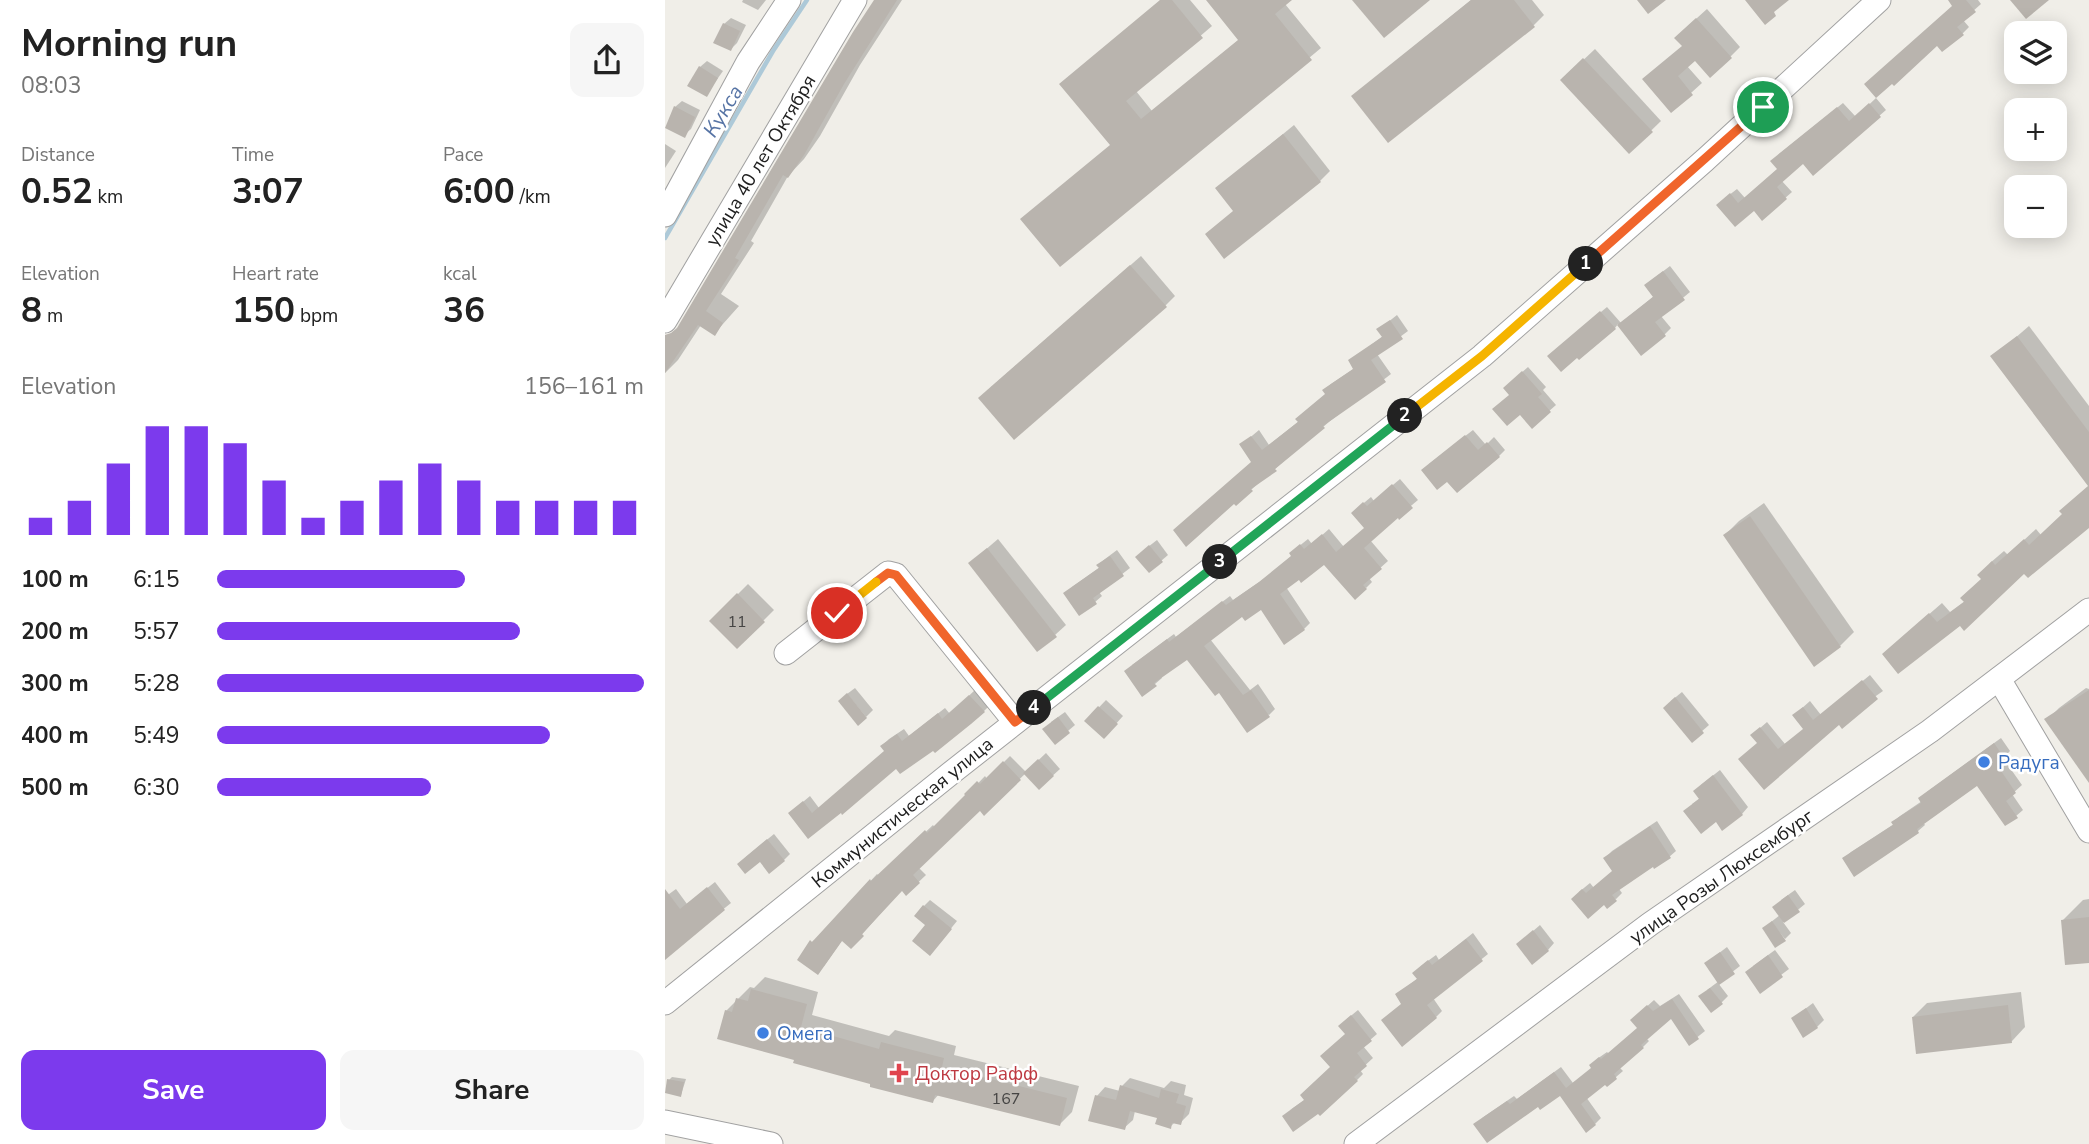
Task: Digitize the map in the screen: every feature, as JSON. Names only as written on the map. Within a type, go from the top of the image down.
[{"type":"street","points":[[665,215],[748,62],[789,0]]},
{"type":"street","name":"улица 40 лет Октября","points":[[665,320],[855,0]]},
{"type":"street","name":"Коммунистическая улица","points":[[665,1003],[1015,722],[1482,356],[1705,160],[1879,0]]},
{"type":"street","points":[[786,653],[888,573],[896,575],[1015,722]]},
{"type":"street","name":"улица Розы Люксембург","points":[[1356,1144],[1650,924],[1930,732],[2089,610]]},
{"type":"street","points":[[2000,679],[2089,831]]},
{"type":"street","points":[[665,1122],[771,1144]]},
{"type":"building","points":[[874,0],[897,0],[844,84],[804,155],[788,178],[783,175],[735,258],[739,260],[706,311],[723,323],[715,336],[698,325],[665,373],[665,335],[677,328]]},
{"type":"building","points":[[1160,0],[1172,0],[1203,38],[1126,101],[1141,119],[1238,40],[1206,0],[1292,0],[1275,14],[1312,60],[1060,267],[1020,219],[1110,145],[1059,84]]},
{"type":"building","points":[[1352,0],[1430,0],[1384,38]]},
{"type":"building","points":[[1471,0],[1514,0],[1535,27],[1388,143],[1351,96]]},
{"type":"building","points":[[1637,0],[1666,0],[1648,14]]},
{"type":"building","points":[[1745,0],[1789,0],[1774,12],[1776,16],[1765,25]]},
{"type":"building","points":[[1948,0],[1966,0],[1976,12],[1957,27],[1964,35],[1942,52],[1937,46],[1894,86],[1892,84],[1876,98],[1864,84],[1952,6]]},
{"type":"building","points":[[2010,0],[2049,0],[2026,19]]},
{"type":"building","points":[[1696,18],[1732,58],[1710,78],[1695,61],[1678,76],[1693,95],[1671,113],[1642,79],[1682,46],[1674,38]]},
{"type":"building","points":[[723,23],[740,31],[731,51],[713,43]]},
{"type":"building","points":[[1583,58],[1653,132],[1629,154],[1560,80]]},
{"type":"building","points":[[699,66],[718,78],[707,97],[687,86]]},
{"type":"building","points":[[1869,103],[1881,117],[1813,176],[1803,164],[1777,187],[1787,199],[1762,221],[1754,211],[1735,227],[1716,205],[1730,193],[1738,203],[1777,169],[1770,161],[1837,107],[1849,121]]},
{"type":"building","points":[[674,106],[695,117],[685,138],[665,128]]},
{"type":"building","points":[[1283,134],[1321,182],[1224,259],[1205,234],[1233,211],[1215,188]]},
{"type":"building","points":[[1130,265],[1167,307],[1014,440],[978,398]]},
{"type":"building","points":[[1663,271],[1685,300],[1655,322],[1666,336],[1641,356],[1617,325],[1653,297],[1644,285]]},
{"type":"building","points":[[1600,311],[1616,329],[1561,372],[1547,356]]},
{"type":"building","points":[[1390,320],[1403,339],[1371,360],[1386,382],[1323,426],[1325,428],[1275,469],[1277,471],[1251,489],[1253,491],[1236,506],[1234,504],[1186,547],[1173,530],[1251,462],[1239,444],[1251,436],[1262,450],[1298,422],[1295,419],[1325,394],[1322,390],[1353,369],[1348,360],[1382,337],[1376,329]]},
{"type":"building","points":[[2017,336],[2089,432],[2089,528],[2028,578],[2024,574],[1964,631],[1960,626],[1898,674],[1882,654],[1929,613],[1937,622],[1964,602],[1960,598],[1981,579],[1977,575],[1992,561],[1995,565],[2024,539],[2029,545],[2062,514],[2059,511],[2088,486],[1990,356]]},
{"type":"building","points":[[1522,371],[1542,394],[1538,397],[1551,412],[1532,429],[1520,415],[1507,426],[1492,409],[1509,395],[1503,388]]},
{"type":"building","points":[[1465,435],[1478,450],[1487,442],[1500,457],[1457,493],[1447,482],[1437,490],[1421,470]]},
{"type":"building","points":[[1392,484],[1413,508],[1364,548],[1382,569],[1363,585],[1367,589],[1355,600],[1324,565],[1301,583],[1299,580],[1280,594],[1305,630],[1284,645],[1261,610],[1245,621],[1242,617],[1204,646],[1243,695],[1251,690],[1270,717],[1247,733],[1219,693],[1215,696],[1187,660],[1154,683],[1157,686],[1142,697],[1124,671],[1167,639],[1169,642],[1222,601],[1226,605],[1259,582],[1291,556],[1289,553],[1300,544],[1304,549],[1322,534],[1336,552],[1364,528],[1351,513],[1363,502],[1367,506]]},
{"type":"building","points":[[1750,516],[1841,647],[1814,667],[1723,535]]},
{"type":"building","points":[[1149,545],[1163,562],[1149,573],[1135,557]]},
{"type":"building","points":[[987,548],[1057,637],[1037,652],[968,563]]},
{"type":"building","points":[[1110,556],[1124,576],[1093,598],[1097,604],[1079,616],[1063,593],[1099,568],[1096,565]]},
{"type":"building","points":[[737,593],[765,622],[737,649],[709,621]]},
{"type":"building","points":[[1862,680],[1878,699],[1842,729],[1839,725],[1764,790],[1738,759],[1757,743],[1750,735],[1760,727],[1778,749],[1803,729],[1792,715],[1803,707],[1813,720]]},
{"type":"building","points":[[2089,690],[2089,783],[2044,719]]},
{"type":"building","points":[[847,693],[867,718],[858,726],[838,701]]},
{"type":"building","points":[[969,695],[985,712],[935,753],[933,751],[900,774],[896,769],[842,815],[841,813],[808,839],[788,813],[803,801],[812,813],[884,751],[880,746],[897,734],[902,741],[938,713],[942,719]]},
{"type":"building","points":[[1675,697],[1704,733],[1692,743],[1663,708]]},
{"type":"building","points":[[1098,706],[1118,724],[1104,739],[1084,721]]},
{"type":"building","points":[[1058,717],[1070,733],[1055,745],[1042,729]]},
{"type":"building","points":[[1994,743],[2005,759],[1997,765],[2016,793],[2006,801],[2018,818],[2005,826],[1977,786],[1917,829],[1919,833],[1854,877],[1842,858],[1893,825],[1891,822],[1921,803],[1918,798]]},
{"type":"building","points":[[1038,759],[1054,776],[1039,790],[1023,773]]},
{"type":"building","points":[[1003,761],[1021,780],[984,816],[980,811],[913,875],[920,883],[906,896],[902,891],[851,949],[842,941],[818,975],[797,960],[810,940],[812,942],[870,879],[871,881],[925,830],[927,833],[977,781],[980,784]]},
{"type":"building","points":[[1713,775],[1743,815],[1722,831],[1716,822],[1701,834],[1683,811],[1699,799],[1693,791]]},
{"type":"building","points":[[1650,826],[1671,858],[1612,895],[1617,901],[1607,909],[1604,905],[1588,919],[1571,899],[1582,889],[1586,893],[1612,871],[1603,858]]},
{"type":"building","points":[[767,839],[785,861],[769,874],[760,862],[745,874],[737,864]]},
{"type":"building","points":[[707,887],[725,910],[665,960],[665,889],[680,909]]},
{"type":"building","points":[[1788,895],[1800,912],[1784,923],[1772,907]]},
{"type":"building","points":[[923,905],[952,929],[930,956],[912,941],[925,925],[914,916]]},
{"type":"building","points":[[2089,917],[2089,963],[2065,965],[2061,920]]},
{"type":"building","points":[[1772,921],[1786,941],[1775,948],[1762,928]]},
{"type":"building","points":[[1533,930],[1549,951],[1532,965],[1516,944]]},
{"type":"building","points":[[1466,939],[1483,961],[1427,1005],[1437,1018],[1402,1047],[1381,1020],[1401,1004],[1395,994],[1417,979],[1412,973],[1428,960],[1432,965]]},
{"type":"building","points":[[1720,952],[1735,974],[1719,985],[1704,963]]},
{"type":"building","points":[[1768,955],[1783,977],[1760,994],[1745,972]]},
{"type":"building","points":[[1710,988],[1723,1004],[1711,1013],[1698,996]]},
{"type":"building","points":[[751,989],[807,1004],[801,1027],[879,1049],[881,1042],[944,1058],[942,1067],[1067,1098],[1060,1126],[935,1095],[933,1103],[870,1087],[870,1084],[793,1063],[794,1060],[717,1039],[725,1010],[732,1012],[736,998],[748,1001]]},
{"type":"building","points":[[1672,999],[1699,1039],[1689,1046],[1671,1019],[1641,1045],[1644,1048],[1614,1074],[1617,1079],[1581,1104],[1596,1125],[1586,1133],[1560,1096],[1540,1110],[1538,1107],[1487,1143],[1473,1124],[1507,1101],[1510,1104],[1554,1072],[1566,1088],[1591,1068],[1589,1065],[1599,1057],[1601,1059],[1637,1028],[1630,1020],[1647,1005],[1653,1011]]},
{"type":"building","points":[[2008,1005],[2012,1043],[1916,1054],[1912,1017]]},
{"type":"building","points":[[1806,1008],[1818,1028],[1803,1038],[1791,1018]]},
{"type":"building","points":[[1351,1015],[1372,1041],[1357,1053],[1367,1066],[1354,1077],[1358,1081],[1320,1116],[1318,1114],[1293,1132],[1282,1116],[1304,1100],[1300,1095],[1330,1067],[1320,1056],[1345,1034],[1338,1026]]},
{"type":"building","points":[[667,1079],[684,1082],[681,1097],[665,1093]]},
{"type":"building","points":[[1120,1085],[1159,1098],[1161,1089],[1179,1094],[1176,1103],[1186,1106],[1181,1125],[1172,1123],[1171,1129],[1155,1124],[1157,1118],[1130,1111],[1125,1130],[1088,1121],[1095,1095],[1116,1100]]},
{"type":"waterway","name":"Кукса","points":[[665,238],[773,51],[807,0]]},
{"type":"place","name":"Радуга","points":[[1984,762]]},
{"type":"place","name":"Омега","points":[[763,1033]]},
{"type":"place","name":"Доктор Рафф","points":[[899,1073]]},
{"type":"route","points":[[837,613],[888,573],[896,575],[1015,722],[1482,356],[1763,107]]}]
